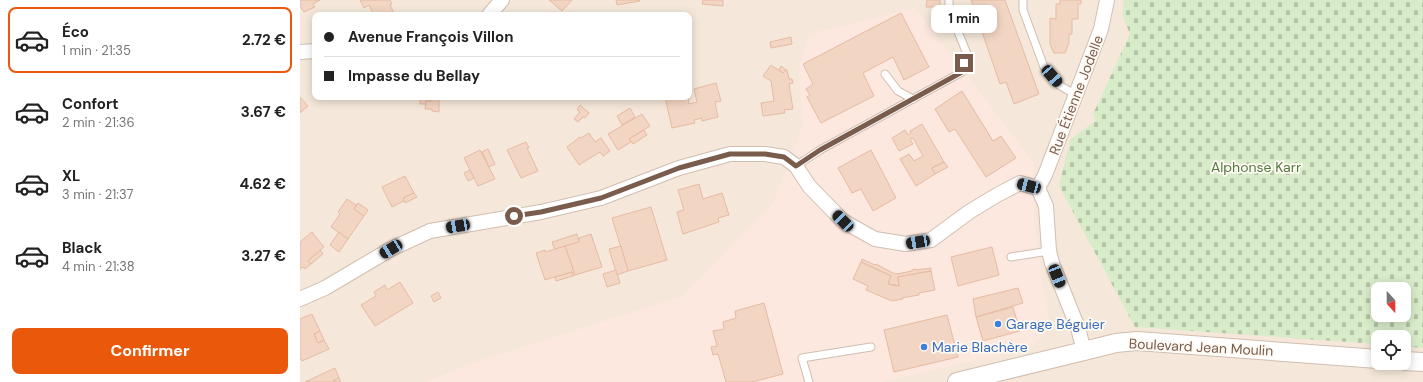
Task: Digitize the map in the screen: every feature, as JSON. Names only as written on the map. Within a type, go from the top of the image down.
[{"type":"street","points":[[492,12],[502,0]]},
{"type":"street","name":"Rue Étienne Jodelle","points":[[1038,188],[1045,176],[1102,30],[1107,0]]},
{"type":"street","points":[[300,52],[312,51]]},
{"type":"street","points":[[300,299],[324,288],[391,249],[430,231],[541,212],[601,198],[679,168],[730,154],[765,154],[784,157],[796,166],[809,186],[843,221],[875,239],[906,244],[932,240],[969,212],[1020,183],[1038,188],[1046,206],[1049,251],[1052,263],[1078,328],[1084,351]]},
{"type":"street","name":"Boulevard Jean Moulin","points":[[957,382],[1116,343],[1137,341],[1371,358]]},
{"type":"street","points":[[1411,361],[1423,362]]},
{"type":"lane","points":[[796,166],[820,150],[962,72],[967,54],[948,9],[949,0]]},
{"type":"lane","points":[[1023,0],[1023,10],[1044,67],[1060,85],[1076,95]]},
{"type":"lane","points":[[885,74],[898,92],[913,98]]},
{"type":"lane","points":[[1011,257],[1049,251]]},
{"type":"lane","points":[[809,382],[802,358],[871,347]]},
{"type":"shaded area","points":[[300,0],[1423,0],[1423,382],[300,382]]},
{"type":"shaded area","points":[[915,8],[1034,163],[1034,223],[1049,324],[1032,347],[882,382],[425,382],[479,361],[683,296],[773,203],[803,126],[799,70],[809,34]]},
{"type":"green space","name":"Alphonse Karr","points":[[1124,0],[1423,0],[1423,348],[1411,347],[1411,330],[1371,330],[1371,344],[1135,327],[1059,186],[1070,140],[1096,120],[1093,114],[1130,34],[1122,14]]},
{"type":"building","points":[[300,0],[320,0],[313,4],[315,7],[304,12],[300,6]]},
{"type":"building","points":[[360,0],[390,0],[392,4],[390,5],[394,12],[372,12],[369,5],[364,8]]},
{"type":"building","points":[[549,0],[572,0],[562,11]]},
{"type":"building","points":[[616,0],[639,0],[640,1],[617,5]]},
{"type":"building","points":[[703,0],[723,0],[723,6],[702,4]]},
{"type":"building","points":[[927,0],[940,0],[940,7],[943,7],[942,18],[936,18],[936,7],[926,7]]},
{"type":"building","points":[[971,0],[1005,0],[1039,94],[1014,104],[1006,82],[1000,84]]},
{"type":"building","points":[[1060,0],[1081,0],[1081,4],[1078,4],[1078,19],[1072,19],[1072,34],[1069,34],[1069,43],[1065,53],[1054,53],[1050,44],[1050,18],[1056,19],[1056,4],[1060,4]]},
{"type":"building","points":[[901,13],[929,67],[904,80],[893,57],[863,73],[874,96],[821,123],[807,97],[810,95],[806,89],[813,84],[803,64]]},
{"type":"building","points":[[791,37],[792,44],[771,48],[770,42]]},
{"type":"building","points":[[771,65],[783,73],[787,70],[789,79],[792,79],[793,83],[789,84],[793,109],[784,110],[785,113],[763,116],[761,103],[774,101],[771,81],[763,76]]},
{"type":"building","points":[[781,66],[786,70],[783,73],[779,70]]},
{"type":"building","points":[[716,83],[721,101],[715,102],[718,117],[702,121],[702,118],[694,120],[695,123],[672,128],[666,100],[688,100],[689,104],[697,102],[694,89]]},
{"type":"building","points":[[962,91],[993,141],[1001,136],[1016,158],[986,177],[955,129],[949,132],[935,109]]},
{"type":"building","points":[[300,97],[308,106],[300,113]]},
{"type":"building","points":[[420,100],[432,100],[426,101],[426,104],[420,104]]},
{"type":"building","points":[[439,100],[439,112],[432,111],[432,109],[425,109],[426,101]]},
{"type":"building","points":[[580,105],[589,113],[585,118],[583,117],[578,122],[574,119],[580,112],[577,110]]},
{"type":"building","points":[[630,108],[635,117],[622,125],[617,116]]},
{"type":"building","points":[[642,114],[650,126],[629,139],[631,142],[618,150],[608,134]]},
{"type":"building","points":[[922,124],[944,162],[932,168],[935,174],[916,186],[900,159],[909,154],[914,161],[923,156],[913,138],[910,139],[913,144],[899,151],[892,138],[905,130],[908,135],[911,133],[910,131]]},
{"type":"building","points":[[644,130],[647,135],[633,144],[629,139]]},
{"type":"building","points":[[589,133],[595,142],[601,138],[610,151],[603,156],[600,152],[579,165],[567,147],[580,137],[581,138]]},
{"type":"building","points":[[526,142],[529,148],[527,148],[538,171],[521,178],[507,150]]},
{"type":"building","points":[[488,149],[495,164],[489,167],[482,152]]},
{"type":"building","points":[[480,150],[495,179],[478,186],[464,158]]},
{"type":"building","points":[[871,150],[896,198],[873,211],[861,189],[852,193],[838,168]]},
{"type":"building","points":[[944,162],[948,167],[935,174],[932,168]]},
{"type":"building","points":[[470,170],[474,178],[468,181],[464,173]]},
{"type":"building","points":[[405,176],[414,193],[403,198],[404,201],[392,207],[382,187]]},
{"type":"building","points":[[699,184],[703,199],[722,193],[729,215],[718,218],[719,222],[683,234],[677,212],[684,210],[678,190]]},
{"type":"building","points":[[414,193],[417,197],[405,203],[403,198]]},
{"type":"building","points":[[347,199],[356,205],[354,209],[364,216],[348,239],[331,227],[340,214],[338,212]]},
{"type":"building","points":[[358,203],[368,210],[364,216],[354,209]]},
{"type":"building","points":[[651,207],[667,260],[628,271],[612,218]]},
{"type":"building","points":[[312,232],[324,247],[308,261],[311,264],[305,269],[303,267],[300,269],[300,242]]},
{"type":"building","points":[[339,232],[348,239],[339,252],[330,245]]},
{"type":"building","points":[[577,234],[579,242],[556,249],[554,248],[552,242]]},
{"type":"building","points":[[591,234],[602,267],[575,275],[565,246],[579,242],[579,238]]},
{"type":"building","points":[[565,246],[575,275],[573,276],[572,272],[545,280],[536,253]]},
{"type":"building","points":[[621,246],[628,271],[617,275],[609,249]]},
{"type":"building","points":[[992,247],[999,275],[958,286],[951,257]]},
{"type":"building","points":[[320,250],[323,254],[311,264],[308,261]]},
{"type":"building","points":[[862,259],[897,274],[916,269],[931,268],[931,271],[898,277],[899,286],[888,284],[891,276],[861,262]]},
{"type":"building","points":[[861,262],[891,276],[888,284],[899,286],[898,277],[931,271],[935,290],[892,301],[866,290],[868,286],[853,279]]},
{"type":"building","points":[[616,270],[620,283],[607,287],[603,274]]},
{"type":"building","points":[[572,272],[573,276],[556,281],[555,277]]},
{"type":"building","points":[[400,282],[413,303],[375,326],[361,305],[376,296],[374,292],[385,285],[387,290]]},
{"type":"building","points":[[1018,288],[1023,303],[976,317],[973,299]]},
{"type":"building","points":[[438,292],[441,298],[434,302],[431,296]]},
{"type":"building","points":[[764,303],[783,374],[752,382],[726,382],[718,354],[713,355],[711,347],[717,346],[713,331],[724,329],[723,322],[736,318],[735,311]]},
{"type":"building","name":"Garage Béguier","points":[[1013,307],[1020,331],[983,341],[976,317]]},
{"type":"building","points":[[312,314],[320,331],[314,334],[318,343],[324,340],[329,349],[302,361],[301,359],[300,360],[300,319]]},
{"type":"building","points":[[947,315],[958,357],[894,372],[884,330]]},
{"type":"building","points":[[320,331],[324,340],[318,343],[314,334]]},
{"type":"building","points":[[335,368],[339,378],[334,380],[334,382],[305,382]]},
{"type":"building","points":[[339,378],[341,382],[334,382],[334,380]]},
{"type":"place","name":"Garage Béguier","points":[[998,324]]},
{"type":"place","name":"Marie Blachère","points":[[924,347]]},
{"type":"route","points":[[514,216],[541,212],[601,198],[679,168],[730,154],[765,154],[784,157],[796,166],[820,150],[962,72],[964,63]]}]
